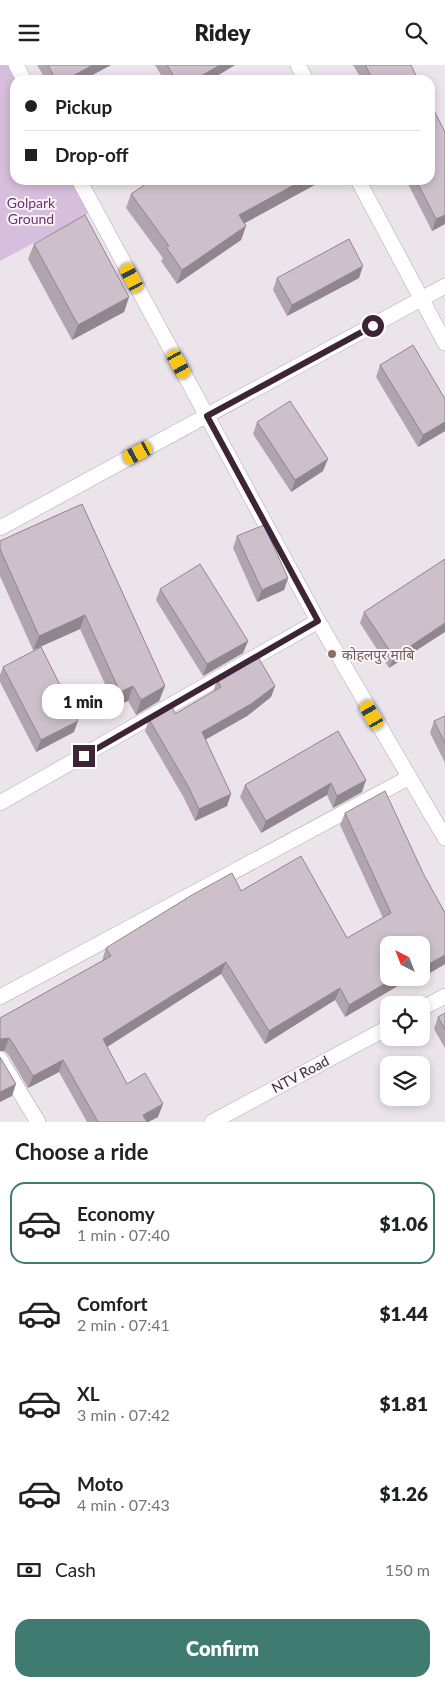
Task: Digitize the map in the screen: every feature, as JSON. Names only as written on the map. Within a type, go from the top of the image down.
[{"type":"street","points":[[82,185],[318,621],[408,778],[445,838]]},
{"type":"street","points":[[361,185],[445,343]]},
{"type":"street","points":[[0,528],[445,286]]},
{"type":"street","points":[[0,803],[318,621]]},
{"type":"street","points":[[0,997],[408,778]]},
{"type":"street","points":[[430,1004],[445,996]]},
{"type":"street","name":"NTV Road","points":[[212,1122],[380,1032]]},
{"type":"street","points":[[0,1059],[38,1122]]},
{"type":"green space","name":"Golpark Ground","points":[[0,65],[12,65],[17,75],[10,75],[10,185],[81,185],[95,210],[0,261]]},
{"type":"building","points":[[48,65],[93,65],[74,75],[53,75]]},
{"type":"building","points":[[167,65],[220,65],[203,75],[173,75]]},
{"type":"building","points":[[365,65],[411,65],[416,75],[370,75]]},
{"type":"building","points":[[435,113],[445,132],[445,215],[436,219],[419,185],[435,185]]},
{"type":"building","points":[[144,185],[294,185],[239,215],[246,226],[182,270],[166,247],[169,246],[131,194]]},
{"type":"building","points":[[85,215],[129,297],[78,325],[34,244]]},
{"type":"building","points":[[349,239],[363,266],[292,305],[277,278]]},
{"type":"building","points":[[413,345],[445,399],[445,422],[423,435],[380,365]]},
{"type":"building","points":[[290,401],[328,459],[295,480],[257,422]]},
{"type":"building","points":[[82,504],[165,686],[141,700],[133,686],[120,692],[85,615],[39,636],[0,549],[0,541]]},
{"type":"building","points":[[264,525],[288,578],[262,590],[237,536]]},
{"type":"building","points":[[445,559],[445,623],[394,657],[364,612]]},
{"type":"building","points":[[200,564],[248,641],[207,664],[160,589]]},
{"type":"building","points":[[41,647],[78,721],[41,740],[3,667]]},
{"type":"building","points":[[258,657],[275,686],[251,704],[202,732],[231,794],[199,809],[188,786],[149,719],[172,706],[175,714],[221,687],[217,680]]},
{"type":"building","points":[[445,716],[445,743],[434,721]]},
{"type":"building","points":[[338,731],[366,780],[337,796],[331,783],[266,821],[245,785]]},
{"type":"building","points":[[385,791],[424,875],[445,913],[445,955],[430,963],[430,936],[380,936],[381,986],[349,1005],[340,988],[269,1031],[226,962],[103,1039],[127,1084],[145,1073],[163,1104],[143,1115],[147,1122],[98,1122],[63,1060],[33,1076],[9,1038],[0,1039],[0,1018],[111,956],[106,948],[192,895],[232,873],[241,891],[301,856],[347,938],[391,913],[345,813]]},
{"type":"building","points":[[445,1013],[445,1029],[438,1017]]},
{"type":"building","points":[[0,1057],[16,1084],[0,1092]]},
{"type":"place","name":"कोहलपुर माबि","points":[[332,654]]},
{"type":"route","points":[[84,756],[318,621],[207,416],[373,326]]}]
